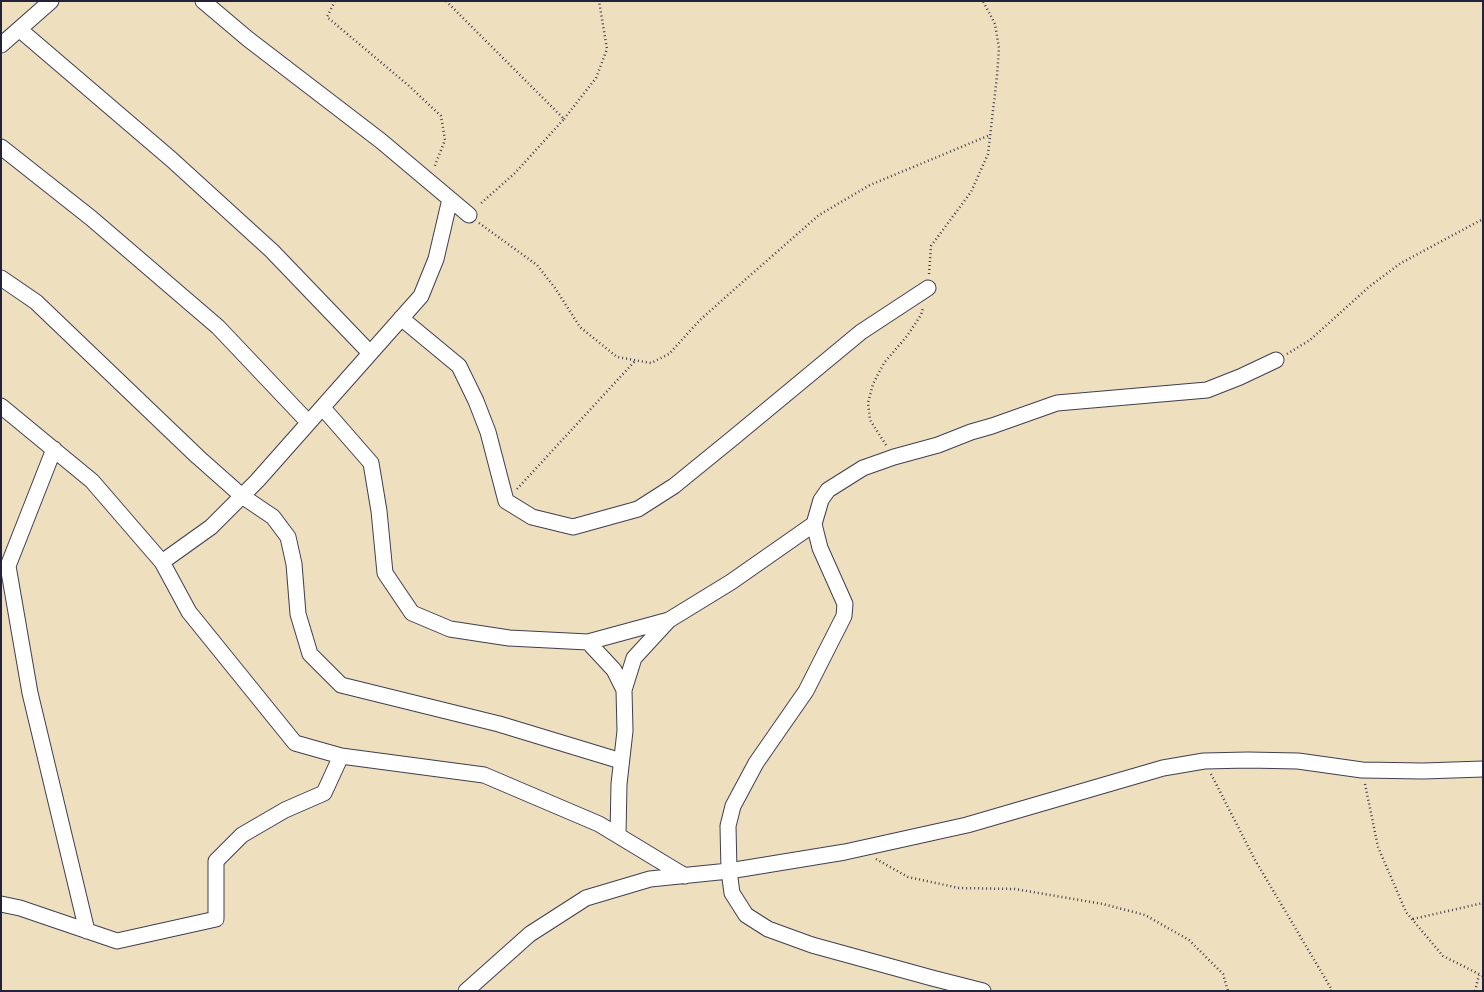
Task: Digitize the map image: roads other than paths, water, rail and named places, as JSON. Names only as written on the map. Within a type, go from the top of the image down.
[{"type":"street","points":[[1,45],[51,1]]},
{"type":"street","points":[[204,1],[248,39],[381,141],[469,215]]},
{"type":"street","points":[[19,29],[171,159],[272,250],[370,353]]},
{"type":"street","points":[[1,147],[91,218],[218,327],[308,422]]},
{"type":"street","points":[[162,562],[211,527],[257,481],[421,296],[436,259],[450,199]]},
{"type":"street","points":[[1,278],[36,302],[198,457],[242,496],[273,517],[288,537],[294,564],[298,614],[310,654],[341,685],[499,724],[621,761]]},
{"type":"street","points":[[401,318],[459,366],[476,401],[488,432],[506,501],[532,517],[573,527],[638,510],[674,486],[861,332],[928,288]]},
{"type":"street","points":[[983,991],[812,944],[768,928],[746,915],[732,893],[729,871],[728,826],[733,806],[756,763],[806,692],[844,616],[845,604],[820,548],[814,524],[821,500],[828,490],[863,468],[894,457],[938,445],[971,432],[1057,403],[1207,390],[1240,377],[1276,360]]},
{"type":"street","points":[[2,408],[92,481],[162,562],[189,612],[295,743],[342,756],[484,775],[599,824],[685,876]]},
{"type":"street","points":[[323,408],[371,463],[379,511],[385,573],[412,613],[450,629],[509,638],[588,642],[669,620]]},
{"type":"street","points":[[54,449],[8,566],[30,693],[88,931]]},
{"type":"street","points":[[618,835],[619,784],[624,731],[624,690],[634,658],[669,620],[731,582],[814,524]]},
{"type":"street","points":[[588,642],[614,670],[624,690]]},
{"type":"street","points":[[1,904],[20,908],[117,941],[216,919],[216,861],[242,835],[285,810],[324,793],[342,756]]},
{"type":"street","points":[[466,991],[530,934],[586,898],[650,879],[729,871],[858,849],[967,825],[1163,768],[1204,762],[1248,760],[1298,761],[1362,770],[1423,771],[1483,769]]}]
